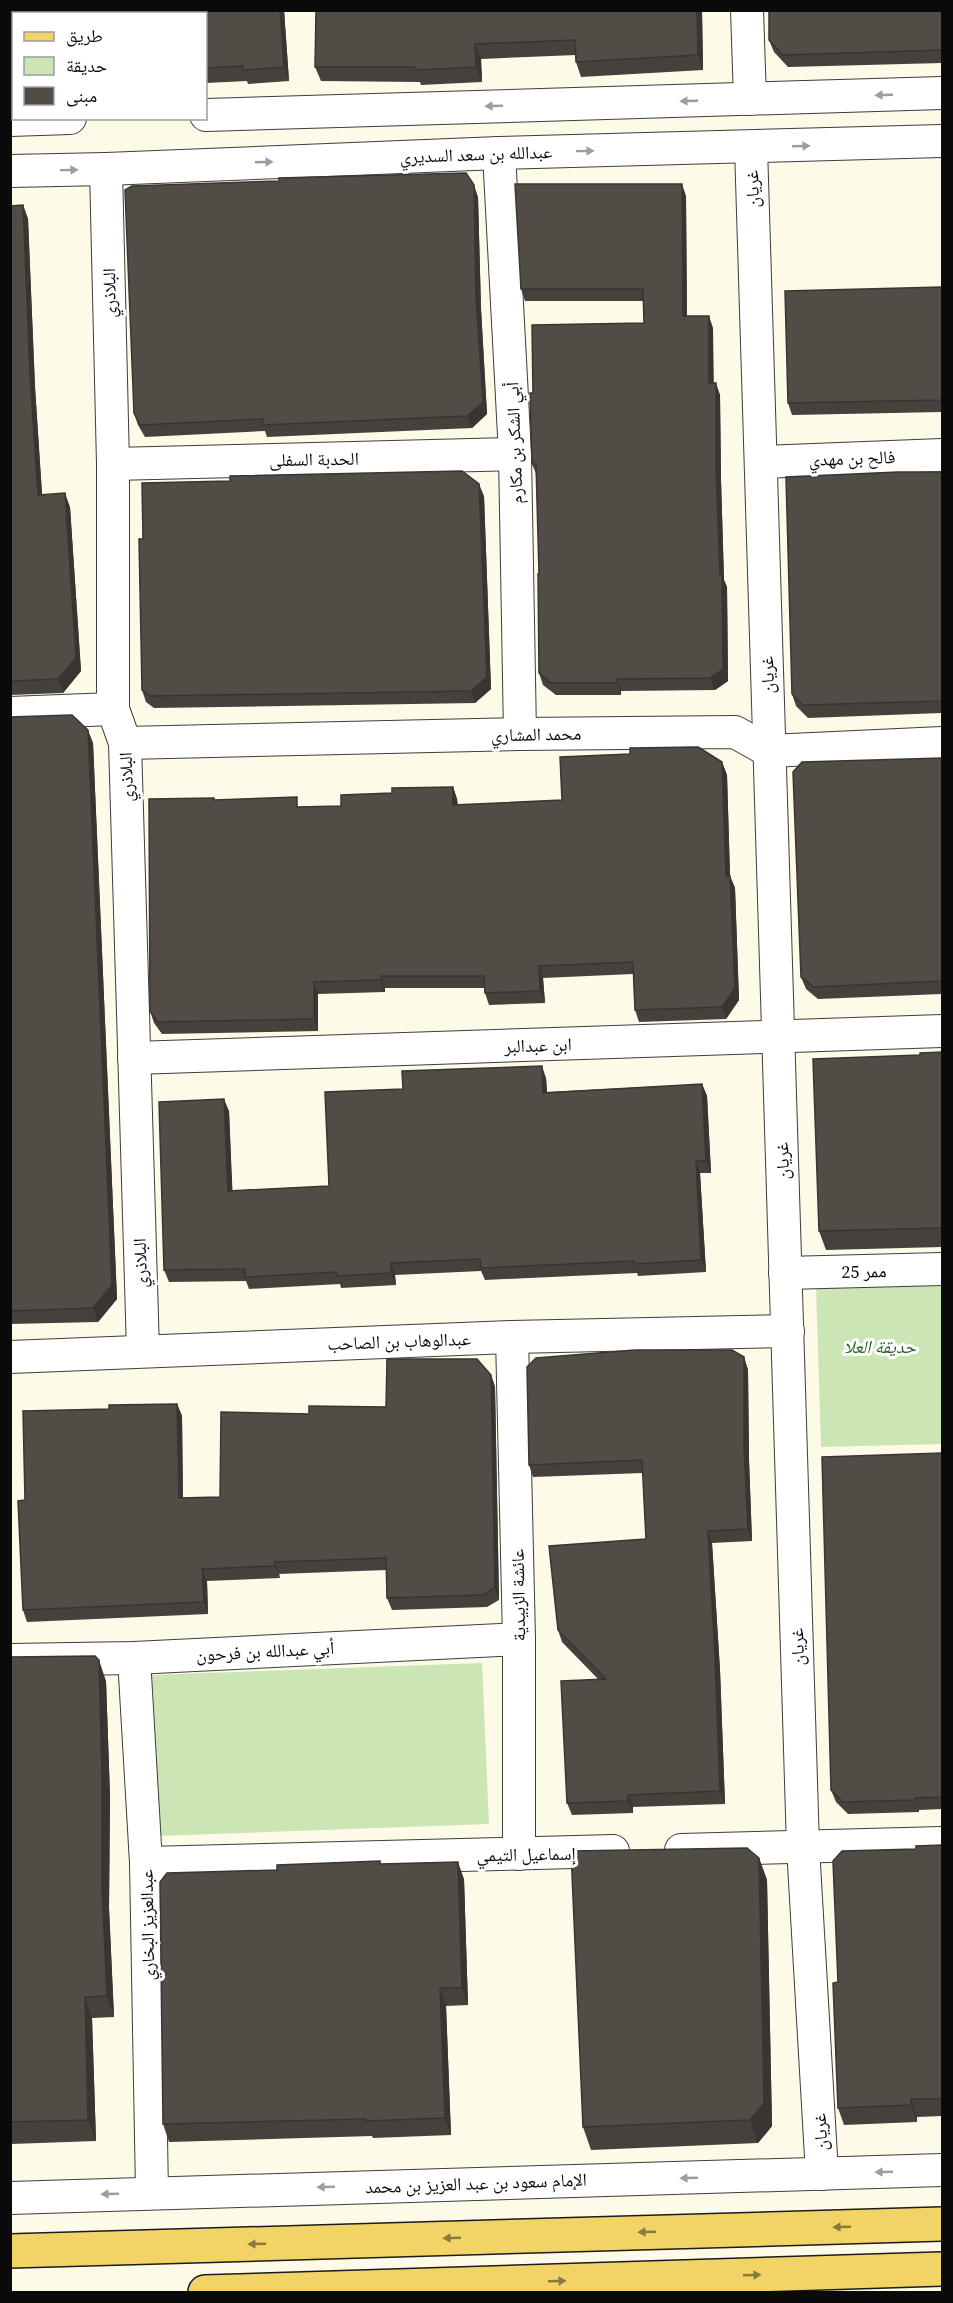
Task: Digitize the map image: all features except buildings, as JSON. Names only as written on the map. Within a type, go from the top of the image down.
[{"type":"main road","points":[[10,2251],[942,2224]]},
{"type":"main road","points":[[205,2292],[942,2269]]},
{"type":"street","points":[[747,10],[750,99]]},
{"type":"street","points":[[207,115],[942,93]]},
{"type":"street","name":"عبدالله بن سعد السديري","points":[[10,171],[499,153],[942,141]]},
{"type":"street","name":"غريان","points":[[751,147],[803,1846],[822,2174]]},
{"type":"street","name":"أبي الشكر بن مكارم","points":[[499,153],[516,454],[520,734]]},
{"type":"street","name":"البلاذري","points":[[106,169],[113,464],[113,709],[125,743],[143,1351]]},
{"type":"street","name":"الحدبة السفلى","points":[[113,464],[516,454]]},
{"type":"street","name":"فالح بن مهدي","points":[[760,462],[942,454]]},
{"type":"street","points":[[10,713],[113,709]]},
{"type":"street","name":"محمد المشاري","points":[[125,743],[520,734],[735,732],[769,751]]},
{"type":"street","points":[[769,751],[942,743]]},
{"type":"street","name":"ابن عبدالبر","points":[[134,1058],[942,1031]]},
{"type":"street","name":"ممر 25","points":[[785,1273],[942,1269]]},
{"type":"street","name":"عبدالوهاب بن الصاحب","points":[[10,1357],[512,1337],[788,1331]]},
{"type":"street","name":"عائشة الزبيدية","points":[[512,1337],[519,1639],[519,1854]]},
{"type":"street","name":"أبي عبدالله بن فرحون","points":[[10,1660],[134,1658],[519,1639]]},
{"type":"street","name":"عبدالعزيز البخاري","points":[[134,1658],[146,1863],[152,2192]]},
{"type":"street","name":"إسماعيل التيمي","points":[[146,1863],[942,1843]]},
{"type":"street","name":"الإمام سعود بن عبد العزيز بن محمد","points":[[10,2198],[942,2170]]},
{"type":"green space","name":"حديقة العلا","points":[[942,1282],[942,1444],[821,1447],[816,1285]]},
{"type":"green space","points":[[482,1663],[489,1824],[157,1836],[150,1675]]}]
